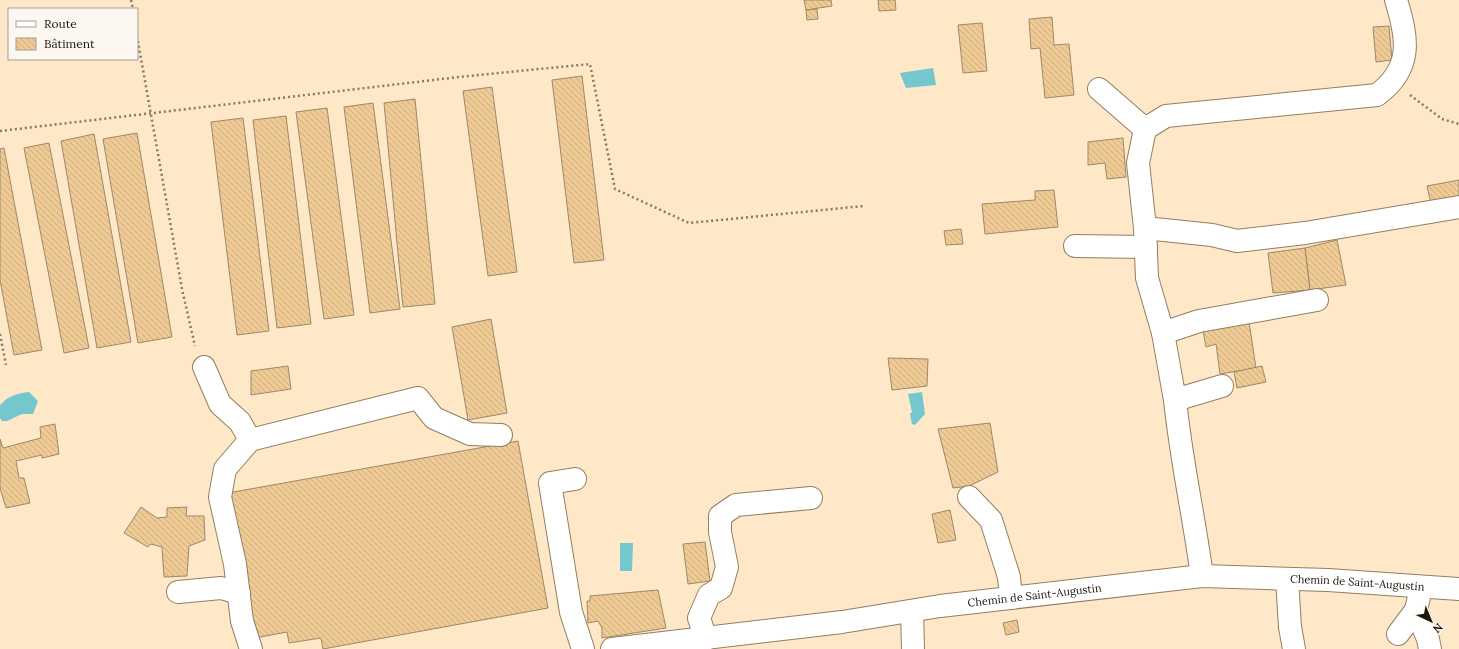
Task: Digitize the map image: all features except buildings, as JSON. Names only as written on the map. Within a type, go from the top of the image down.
[{"type":"street","points":[[1202,576],[1193,512],[1179,442],[1163,333],[1147,278],[1138,163],[1146,129],[1166,116],[1377,95],[1390,86],[1402,68],[1406,48],[1396,0]]},
{"type":"street","points":[[1099,89],[1146,129]]},
{"type":"street","points":[[1075,246],[1145,238],[1212,235],[1237,241],[1305,233],[1459,207]]},
{"type":"street","points":[[1163,333],[1199,321],[1317,300]]},
{"type":"street","points":[[204,367],[220,404],[240,422],[250,440]]},
{"type":"street","points":[[1174,400],[1222,386]]},
{"type":"street","points":[[251,649],[242,621],[235,564],[220,497],[225,469],[250,440],[418,398],[434,418],[470,434],[501,435]]},
{"type":"street","points":[[575,479],[550,483],[572,612],[583,649]]},
{"type":"street","points":[[969,497],[991,520],[1009,577],[1011,598]]},
{"type":"street","points":[[706,639],[699,618],[709,595],[721,588],[727,567],[720,532],[720,516],[736,505],[811,498]]},
{"type":"street","name":"Chemin de Saint-Augustin","points":[[612,649],[706,639],[1011,598],[1202,576],[1287,579],[1421,588],[1459,589]]},
{"type":"street","points":[[1287,579],[1290,627],[1294,649]]},
{"type":"street","points":[[178,592],[221,588],[238,592]]},
{"type":"street","points":[[1398,634],[1416,610],[1421,588]]},
{"type":"street","points":[[1416,610],[1428,638],[1430,649]]},
{"type":"street","points":[[912,611],[913,649]]},
{"type":"path","points":[[138,42],[182,289],[195,346],[204,367]]},
{"type":"path","points":[[0,131],[459,77],[590,64],[615,188],[689,223],[864,206]]},
{"type":"path","points":[[1390,86],[1413,96],[1442,119],[1459,124]]},
{"type":"path","points":[[0,334],[6,365]]},
{"type":"water","points":[[933,68],[936,85],[906,88],[900,73]]},
{"type":"water","points":[[29,392],[38,401],[33,414],[22,414],[7,421],[2,421],[0,418],[0,405],[6,399],[21,393]]},
{"type":"water","points":[[922,392],[925,414],[915,425],[912,424],[910,414],[912,412],[908,394]]},
{"type":"water","points":[[620,543],[633,543],[632,571],[620,571]]}]
